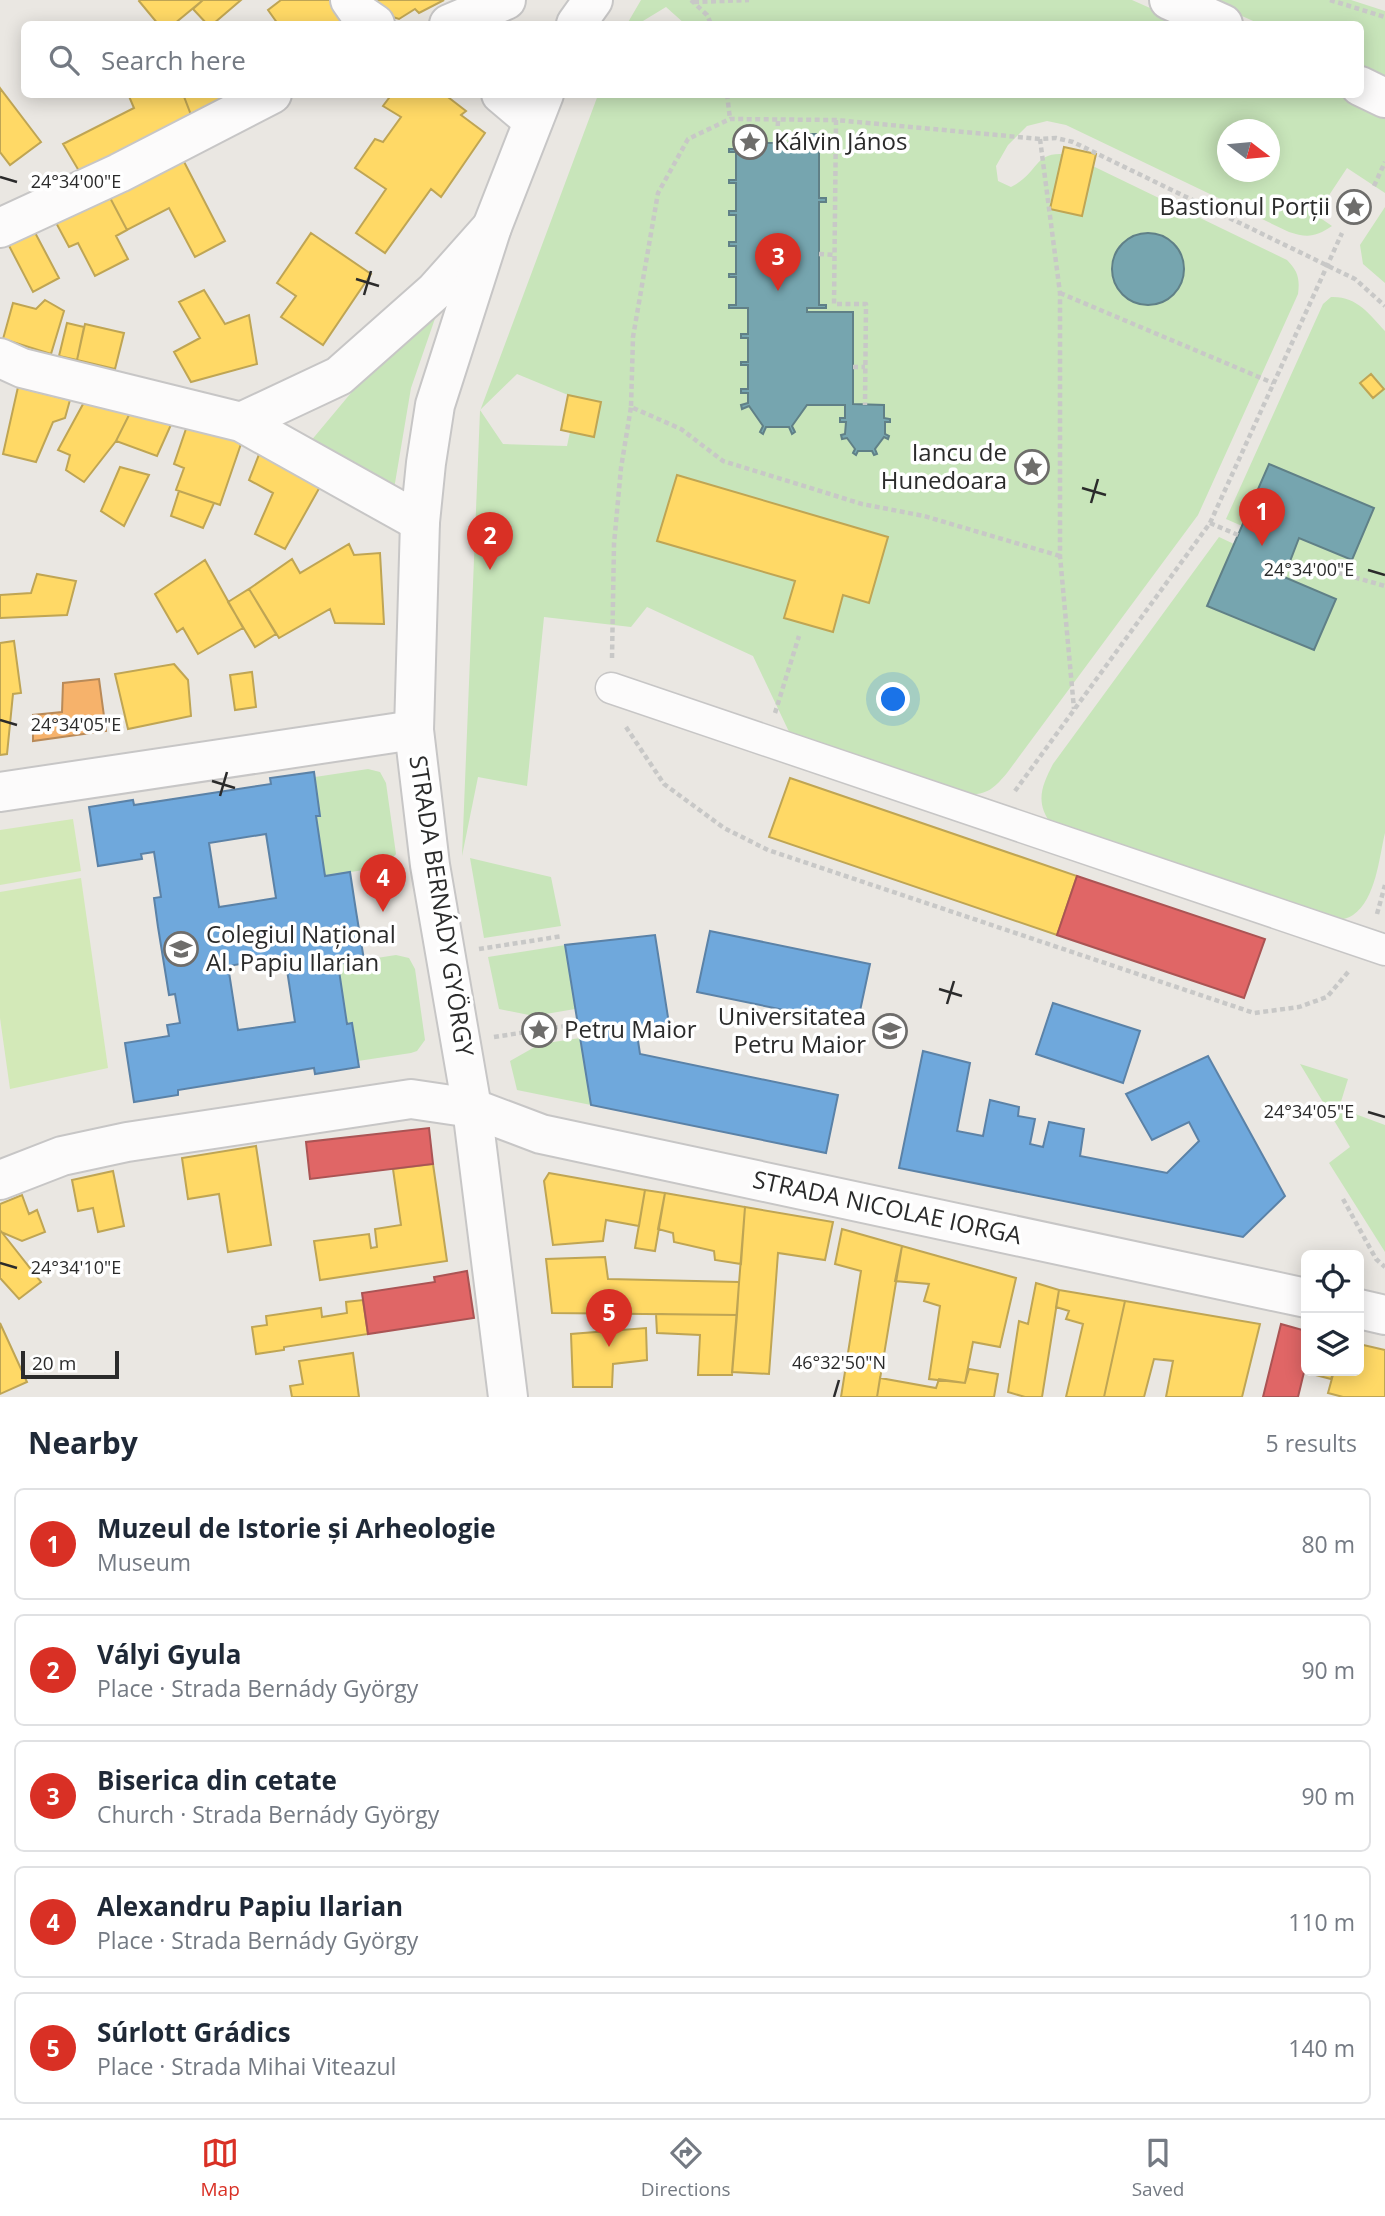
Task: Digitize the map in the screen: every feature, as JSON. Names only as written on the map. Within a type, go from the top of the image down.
[{"type":"street","points":[[350,0],[359,13],[371,21]]},
{"type":"street","points":[[456,21],[506,0]]},
{"type":"street","points":[[578,21],[593,0]]},
{"type":"street","points":[[1169,0],[1216,21]]},
{"type":"street","points":[[1364,88],[1385,98]]},
{"type":"street","points":[[0,228],[119,173],[264,98]]},
{"type":"street","points":[[512,98],[539,108]]},
{"type":"street","name":"STRADA BERNÁDY GYÖRGY","points":[[508,1397],[472,1108],[430,864],[414,730],[420,522],[435,405],[492,227],[539,108]]},
{"type":"street","points":[[241,422],[339,376],[435,291],[492,227]]},
{"type":"street","points":[[0,358],[22,368],[241,422],[420,522]]},
{"type":"street","points":[[611,688],[1377,948]]},
{"type":"street","points":[[0,792],[414,730]]},
{"type":"street","name":"STRADA NICOLAE IORGA","points":[[0,1180],[62,1156],[127,1142],[411,1099],[472,1108],[541,1134],[1301,1297]]},
{"type":"street","points":[[1364,1310],[1385,1314]]},
{"type":"path","points":[[693,1],[749,0]]},
{"type":"path","points":[[1330,0],[1385,17]]},
{"type":"path","points":[[693,1],[710,21]]},
{"type":"path","points":[[727,98],[730,120]]},
{"type":"path","points":[[1377,948],[1327,997],[1299,1007],[1254,1013],[768,850],[724,828],[664,784],[627,728],[611,688],[614,544],[621,468],[631,407],[633,337],[658,193],[688,139],[730,120],[836,120],[1040,139],[1056,138],[1073,142],[1327,264],[1355,279],[1385,306]]},
{"type":"path","points":[[836,120],[834,304],[866,304],[865,405]]},
{"type":"path","points":[[777,142],[778,121]]},
{"type":"path","points":[[1040,139],[1060,293],[1059,556],[1074,709]]},
{"type":"path","points":[[1374,186],[1385,162]]},
{"type":"path","points":[[996,818],[1210,523],[1342,233]]},
{"type":"path","points":[[819,254],[835,255]]},
{"type":"path","points":[[1060,293],[1273,383]]},
{"type":"path","points":[[853,367],[865,367]]},
{"type":"path","points":[[631,407],[681,429],[723,461],[862,504],[924,516],[1059,556]]},
{"type":"path","points":[[1210,523],[1238,535]]},
{"type":"path","points":[[1322,568],[1385,586]]},
{"type":"path","points":[[767,740],[799,636]]},
{"type":"path","points":[[468,951],[563,936]]},
{"type":"path","points":[[486,1038],[578,1024]]},
{"type":"path","points":[[1343,1199],[1376,1259],[1385,1267]]},
{"type":"green space","points":[[641,0],[1132,0],[1179,21],[682,21],[666,7],[643,21],[629,21]]},
{"type":"green space","points":[[1206,0],[1351,0],[1385,11],[1385,80],[1364,70],[1364,21],[1253,21]]},
{"type":"green space","points":[[597,98],[1345,98],[1385,117],[1385,193],[1347,168],[1316,215],[1332,226],[1311,235],[1289,232],[1066,125],[1047,121],[1027,126],[1008,145],[996,166],[998,181],[1011,187],[1043,159],[1058,154],[1070,155],[1287,260],[1296,272],[1299,289],[1198,515],[1007,773],[988,791],[962,795],[792,738],[753,656],[647,607],[631,627],[544,617],[527,786],[478,777],[462,856],[480,410],[503,444],[567,446],[570,432],[594,437],[568,395],[517,374],[481,409]]},
{"type":"green space","points":[[1385,207],[1385,283],[1363,264],[1360,245]]},
{"type":"green space","points":[[1331,297],[1340,297],[1355,303],[1385,331],[1385,833],[1372,889],[1367,899],[1353,915],[1338,921],[1052,825],[1042,802],[1045,780],[1053,764],[1219,537],[1234,544],[1208,606],[1314,650],[1335,599],[1284,577],[1299,538],[1374,508],[1242,526],[1226,519],[1323,304]]},
{"type":"green space","points":[[440,304],[411,388],[394,489],[310,442],[361,381]]},
{"type":"green space","points":[[368,769],[380,772],[386,783],[396,854],[383,867],[325,876],[316,816],[320,815],[315,777]]},
{"type":"green space","points":[[73,819],[81,871],[0,885],[0,830]]},
{"type":"green space","points":[[470,858],[551,877],[561,926],[484,938]]},
{"type":"green space","points":[[81,878],[108,1068],[10,1089],[0,1018],[0,892]]},
{"type":"green space","points":[[565,945],[575,1009],[534,1016],[499,1009],[488,957]]},
{"type":"green space","points":[[396,955],[409,958],[415,969],[425,1040],[417,1051],[411,1053],[358,1061],[352,1023],[347,1024],[338,964]]},
{"type":"green space","points":[[580,1038],[591,1105],[517,1090],[510,1061],[540,1044]]},
{"type":"green space","points":[[1300,1064],[1348,1079],[1339,1108],[1385,1125],[1385,1252],[1329,1163],[1350,1147]]},
{"type":"building: Homes","points":[[203,0],[178,21],[156,21],[139,1]]},
{"type":"building: Homes","points":[[203,0],[241,0],[216,21],[204,21],[193,9]]},
{"type":"building: Homes","points":[[281,0],[330,0],[345,21],[276,21],[268,10]]},
{"type":"building: Homes","points":[[363,0],[444,0],[419,13],[415,9],[399,19],[370,10]]},
{"type":"building: Homes","points":[[0,88],[41,142],[10,165],[0,152]]},
{"type":"building: Homes","points":[[130,98],[185,98],[193,120],[82,176],[63,144],[134,108]]},
{"type":"building: Homes","points":[[185,98],[235,98],[193,120]]},
{"type":"building: Homes","points":[[389,98],[449,98],[466,111],[461,115],[485,133],[441,197],[431,189],[385,253],[356,233],[386,189],[355,168],[375,139],[383,142],[401,117],[383,106]]},
{"type":"building: Homes","points":[[1064,147],[1096,154],[1082,216],[1050,209]]},
{"type":"building: Homes","points":[[180,154],[225,241],[195,257],[169,208],[127,230],[107,192]]},
{"type":"building: Homes","points":[[107,192],[127,230],[116,236],[128,259],[95,276],[78,243],[69,247],[54,219]]},
{"type":"building: Homes","points":[[31,225],[59,278],[33,292],[5,238]]},
{"type":"building: Homes","points":[[311,233],[371,274],[323,345],[281,317],[296,296],[277,283]]},
{"type":"building: Homes","points":[[204,290],[225,324],[249,315],[257,364],[191,382],[174,352],[200,338],[179,302]]},
{"type":"building: Homes","points":[[45,300],[64,311],[51,354],[3,339],[13,303],[36,309]]},
{"type":"building: Homes","points":[[67,323],[84,327],[77,360],[59,356]]},
{"type":"building: Homes","points":[[85,324],[124,333],[115,369],[77,360]]},
{"type":"building: Homes","points":[[1371,374],[1384,389],[1373,398],[1360,383]]},
{"type":"building: Homes","points":[[18,387],[70,400],[65,418],[53,422],[36,462],[3,454]]},
{"type":"building: Homes","points":[[88,395],[134,405],[116,441],[84,482],[66,470],[70,455],[58,450]]},
{"type":"building: Homes","points":[[568,395],[601,402],[594,437],[561,430]]},
{"type":"building: Homes","points":[[134,405],[174,418],[157,456],[116,441]]},
{"type":"building: Homes","points":[[187,426],[242,441],[220,505],[176,490],[184,468],[174,464]]},
{"type":"building: Homes","points":[[260,452],[321,485],[285,549],[255,534],[273,493],[249,480]]},
{"type":"building: Homes","points":[[120,467],[149,475],[124,526],[101,511]]},
{"type":"building: Homes","points":[[677,475],[888,537],[869,603],[843,595],[833,632],[784,618],[795,581],[657,541]]},
{"type":"building: Homes","points":[[179,491],[214,503],[203,528],[171,516]]},
{"type":"building: Homes","points":[[349,544],[354,555],[380,553],[384,624],[335,623],[330,609],[279,638],[249,589],[292,559],[300,573]]},
{"type":"building: Homes","points":[[205,560],[243,628],[198,654],[183,628],[177,632],[155,594]]},
{"type":"building: Homes","points":[[37,574],[76,581],[67,615],[0,618],[0,595],[31,593]]},
{"type":"building: Homes","points":[[249,589],[276,634],[255,647],[228,602]]},
{"type":"building: Homes","points":[[14,641],[21,693],[13,694],[7,754],[0,755],[0,643]]},
{"type":"building: Homes","points":[[174,664],[188,680],[191,716],[128,729],[115,674]]},
{"type":"building: Homes","points":[[252,672],[256,707],[235,710],[230,675]]},
{"type":"building: Homes","points":[[790,778],[1077,876],[1057,935],[769,837]]},
{"type":"building: Homes","points":[[256,1146],[271,1245],[228,1252],[219,1194],[188,1199],[182,1158]]},
{"type":"building: Homes","points":[[433,1164],[447,1261],[320,1280],[314,1241],[369,1234],[371,1248],[377,1247],[375,1229],[401,1225],[393,1169]]},
{"type":"building: Homes","points":[[113,1171],[124,1226],[98,1232],[93,1208],[78,1211],[72,1180]]},
{"type":"building: Homes","points":[[549,1173],[645,1190],[639,1226],[606,1220],[603,1241],[553,1245],[544,1181]]},
{"type":"building: Homes","points":[[645,1190],[665,1193],[655,1251],[635,1248]]},
{"type":"building: Homes","points":[[665,1193],[745,1207],[741,1264],[715,1260],[714,1251],[674,1242],[673,1233],[658,1229]]},
{"type":"building: Homes","points":[[22,1195],[29,1214],[37,1210],[45,1232],[22,1241],[1,1232],[0,1204]]},
{"type":"building: Homes","points":[[745,1207],[833,1222],[825,1260],[778,1253],[769,1374],[732,1372]]},
{"type":"building: Homes","points":[[842,1229],[902,1246],[877,1397],[841,1397],[861,1271],[835,1264]]},
{"type":"building: Homes","points":[[0,1230],[41,1282],[19,1299],[0,1278]]},
{"type":"building: Homes","points":[[902,1246],[1016,1278],[1000,1347],[973,1342],[965,1383],[929,1379],[940,1306],[924,1301],[929,1284],[895,1281]]},
{"type":"building: Homes","points":[[605,1257],[608,1279],[739,1282],[737,1315],[552,1313],[546,1259]]},
{"type":"building: Homes","points":[[1036,1283],[1059,1290],[1042,1397],[1025,1397],[1008,1392],[1019,1321],[1028,1324]]},
{"type":"building: Homes","points":[[1059,1290],[1125,1301],[1104,1397],[1066,1397],[1083,1324],[1066,1319],[1069,1311],[1056,1307]]},
{"type":"building: Homes","points":[[363,1300],[368,1334],[256,1354],[252,1327],[267,1325],[266,1316],[321,1308],[322,1317],[347,1313],[346,1302]]},
{"type":"building: Homes","points":[[1125,1301],[1260,1324],[1242,1397],[1166,1397],[1173,1361],[1154,1359],[1144,1397],[1104,1397]]},
{"type":"building: Homes","points":[[656,1314],[737,1315],[732,1375],[698,1375],[700,1335],[657,1333]]},
{"type":"building: Homes","points":[[0,1323],[27,1382],[0,1394]]},
{"type":"building: Homes","points":[[646,1328],[647,1360],[613,1364],[612,1387],[573,1387],[571,1334]]},
{"type":"building: Homes","points":[[1364,1345],[1385,1350],[1385,1397],[1343,1397],[1328,1393],[1333,1376],[1364,1376]]},
{"type":"building: Homes","points":[[353,1353],[359,1397],[292,1397],[290,1386],[303,1384],[299,1361]]},
{"type":"building: Homes","points":[[969,1369],[998,1374],[994,1397],[877,1397],[880,1378],[936,1388],[939,1379],[965,1383]]},
{"type":"building: Shops","points":[[1077,876],[1265,939],[1244,998],[1057,935]]},
{"type":"building: Shops","points":[[429,1128],[433,1164],[310,1179],[306,1142]]},
{"type":"building: Shops","points":[[467,1271],[474,1318],[368,1334],[362,1293],[435,1282],[434,1277]]},
{"type":"building: Shops","points":[[1281,1324],[1301,1330],[1303,1376],[1298,1397],[1263,1397]]},
{"type":"building: Schools","points":[[314,772],[320,816],[316,816],[325,876],[350,872],[364,960],[338,964],[347,1024],[352,1023],[359,1067],[315,1074],[314,1068],[178,1090],[178,1095],[134,1102],[125,1043],[169,1036],[167,1025],[180,1023],[175,994],[169,995],[158,927],[154,898],[161,897],[154,852],[141,854],[142,859],[98,866],[89,807],[133,800],[134,805],[271,784],[270,778]],"holes":[[[266,834],[276,898],[219,907],[209,843]],[[285,957],[295,1022],[238,1030],[228,966]]]},
{"type":"building: Schools","points":[[710,931],[870,964],[857,1025],[697,992]]},
{"type":"building: Schools","points":[[655,935],[670,1030],[637,1034],[640,1054],[838,1095],[826,1153],[591,1105],[565,945]]},
{"type":"building: Schools","points":[[1053,1003],[1140,1031],[1123,1083],[1036,1054]]},
{"type":"building: Schools","points":[[923,1051],[970,1063],[957,1131],[983,1136],[990,1100],[1019,1107],[1018,1116],[1035,1119],[1030,1144],[1043,1147],[1049,1122],[1084,1129],[1080,1156],[1167,1173],[1199,1141],[1189,1122],[1152,1140],[1126,1094],[1208,1056],[1285,1196],[1243,1237],[899,1168]]},
{"type":"building: Health","points":[[99,679],[106,731],[33,741],[33,715],[62,712],[63,683]]},
{"type":"building: Public","points":[[739,134],[744,134],[744,146],[757,146],[757,143],[798,143],[798,146],[811,146],[811,134],[816,134],[816,146],[819,146],[819,149],[826,148],[826,152],[819,152],[819,198],[826,198],[826,202],[819,202],[819,305],[826,305],[826,308],[807,308],[807,312],[853,312],[853,404],[884,405],[884,418],[890,419],[890,422],[885,422],[888,439],[884,437],[875,449],[877,454],[874,455],[872,451],[858,451],[856,455],[847,438],[842,439],[846,422],[840,422],[840,418],[845,418],[845,405],[807,405],[792,426],[795,432],[792,434],[789,427],[766,427],[763,434],[760,432],[763,426],[749,406],[742,409],[741,405],[748,403],[748,393],[741,393],[741,389],[748,389],[748,365],[741,365],[741,362],[748,362],[748,338],[741,338],[741,334],[748,334],[748,308],[729,308],[729,305],[736,305],[736,277],[729,277],[729,274],[736,274],[736,246],[729,246],[729,242],[736,242],[736,215],[729,215],[729,211],[736,211],[736,183],[729,183],[729,180],[736,180],[736,152],[729,152],[729,149],[739,146]]},
{"type":"building: Public","points":[[1148,233],[1168,239],[1178,249],[1184,269],[1178,289],[1168,299],[1148,305],[1128,299],[1118,289],[1112,269],[1118,249],[1128,239]]},
{"type":"building: Public","points":[[1269,464],[1374,508],[1352,560],[1299,538],[1284,577],[1336,599],[1314,650],[1207,606]]},
{"type":"place","name":"Kálvin János","points":[[750,142]]},
{"type":"place","name":"Bastionul Porții","points":[[1354,207]]},
{"type":"place","name":"Biserica din cetate","points":[[778,291]]},
{"type":"place","name":"Iancu de Hunedoara","points":[[1032,467]]},
{"type":"place","name":"Muzeul de Istorie și Arheologie","points":[[1262,546]]},
{"type":"place","name":"Vályi Gyula","points":[[490,570]]},
{"type":"place","name":"Alexandru Papiu Ilarian","points":[[383,912]]},
{"type":"place","name":"Colegiul Național Al. Papiu Ilarian","points":[[181,949]]},
{"type":"place","name":"Petru Maior","points":[[539,1030]]},
{"type":"place","name":"Universitatea Petru Maior","points":[[890,1031]]},
{"type":"place","name":"Súrlott Grádics","points":[[609,1347]]}]
